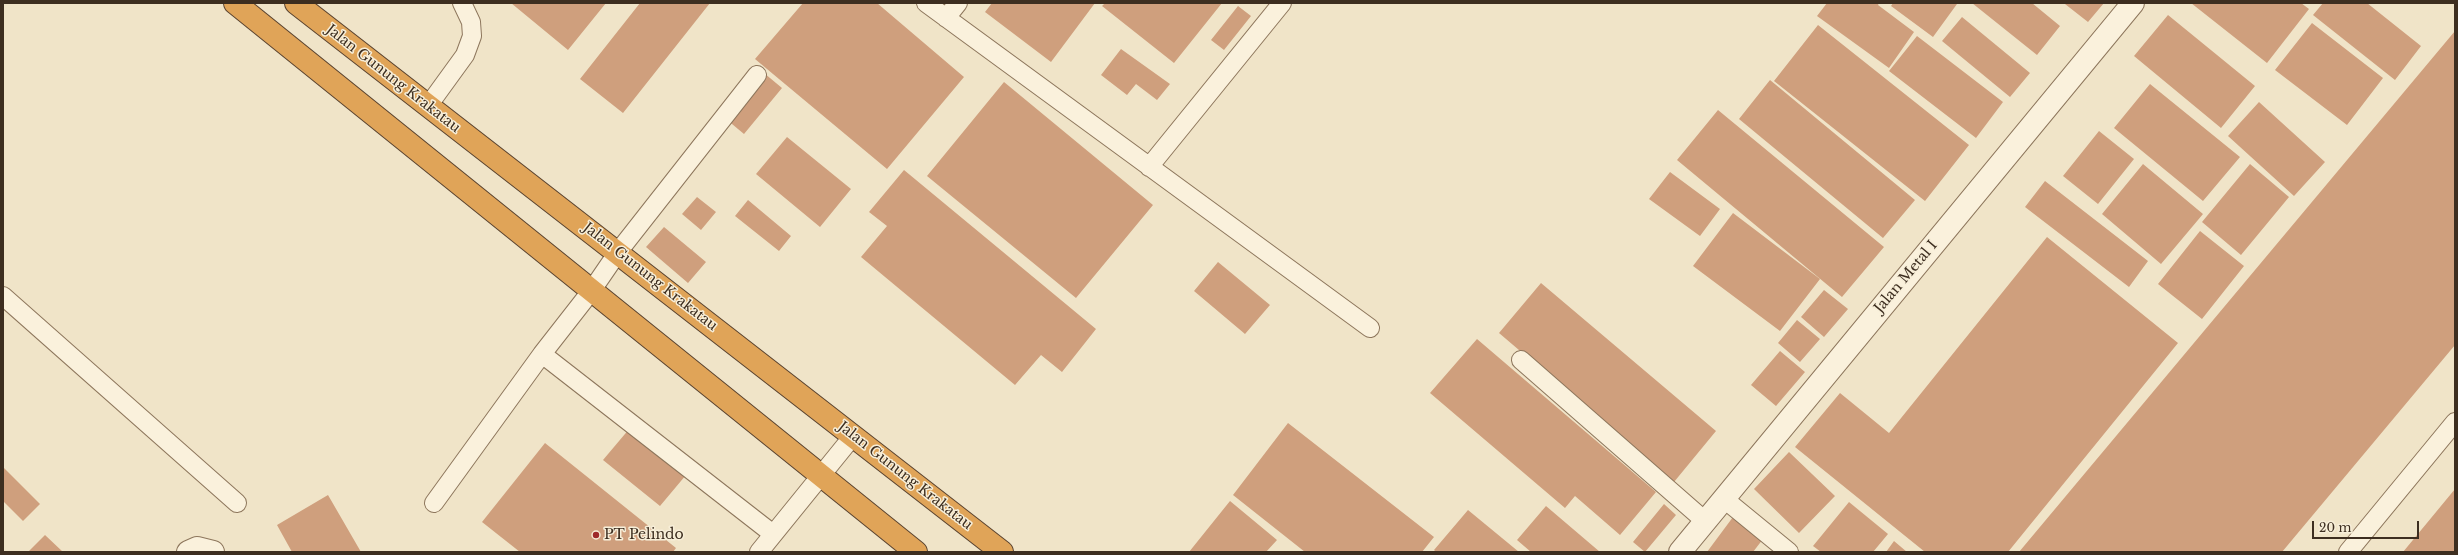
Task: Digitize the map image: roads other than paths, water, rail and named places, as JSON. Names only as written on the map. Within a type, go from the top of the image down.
[{"type":"highway","points":[[235,3],[916,552]]},
{"type":"highway","name":"Jalan Gunung Krakatau","points":[[296,3],[1002,552]]},
{"type":"street","name":"Jalan Metal I","points":[[1680,552],[1704,521],[2133,3]]},
{"type":"street","points":[[188,552],[197,548],[214,552]]},
{"type":"lane","points":[[428,106],[465,55],[472,36],[470,22],[462,3]]},
{"type":"lane","points":[[926,3],[1370,328]]},
{"type":"lane","points":[[946,18],[958,3]]},
{"type":"lane","points":[[1149,167],[1282,3]]},
{"type":"lane","points":[[434,503],[542,354],[592,290],[618,252],[757,75]]},
{"type":"lane","points":[[3,296],[237,503]]},
{"type":"lane","points":[[542,354],[773,534]]},
{"type":"lane","points":[[1521,360],[1704,521]]},
{"type":"lane","points":[[2348,552],[2455,422]]},
{"type":"lane","points":[[758,552],[853,436]]},
{"type":"lane","points":[[1723,498],[1789,552]]},
{"type":"place","name":"PT Pelindo","points":[[596,535]]}]
